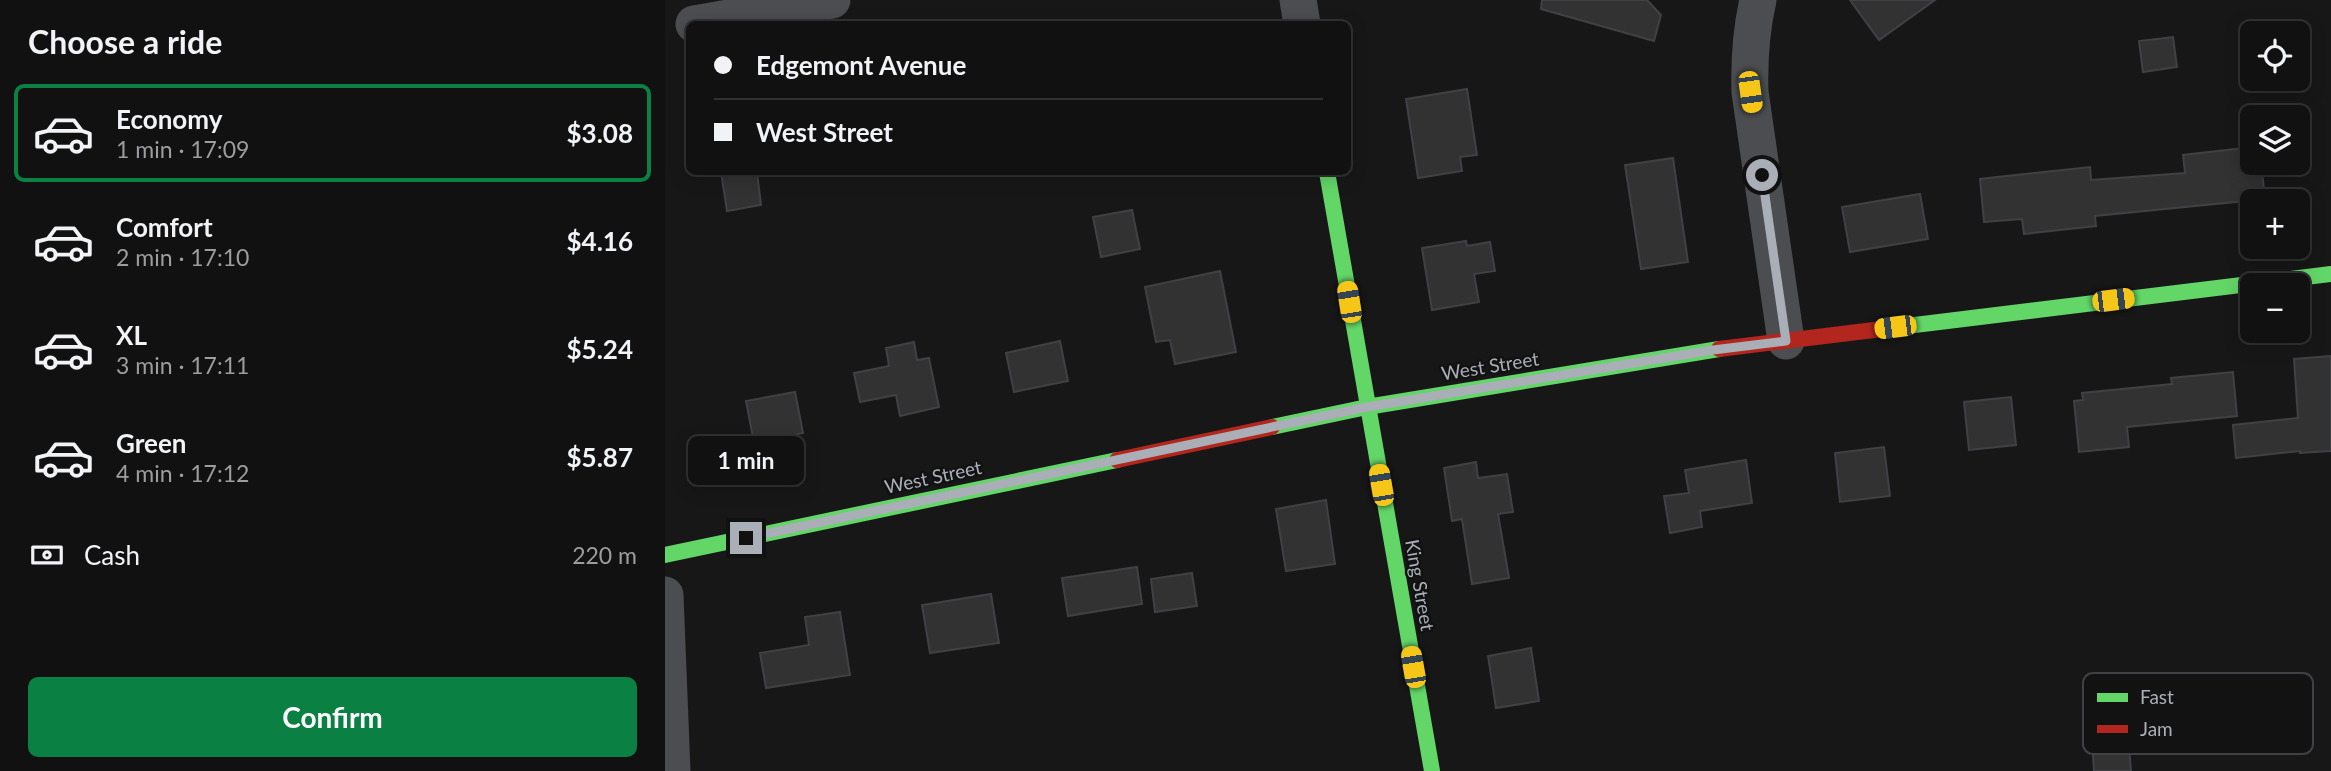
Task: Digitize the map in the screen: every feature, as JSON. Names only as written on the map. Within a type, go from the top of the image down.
[{"type":"main road","name":"King Street","points":[[1328,175],[1432,771]]},
{"type":"main road","name":"West Street","points":[[665,555],[1367,407],[1713,350],[2331,274]]},
{"type":"street","points":[[714,21],[832,0]]},
{"type":"street","points":[[1298,0],[1302,21]]},
{"type":"street","points":[[1758,0],[1751,29],[1750,92],[1786,341]]},
{"type":"street","points":[[665,30],[686,26]]},
{"type":"street","points":[[665,595],[672,771]]},
{"type":"building","points":[[1542,0],[1647,0],[1661,15],[1654,41],[1541,9]]},
{"type":"building","points":[[1850,0],[1935,0],[1879,40]]},
{"type":"building","points":[[2173,37],[2177,67],[2143,72],[2139,41]]},
{"type":"building","points":[[1467,89],[1477,155],[1460,157],[1462,171],[1418,178],[1406,99]]},
{"type":"building","points":[[2240,148],[2240,175],[2262,175],[2264,189],[2240,189],[2240,202],[2095,216],[2096,226],[2024,234],[2022,219],[1984,222],[1980,179],[2090,167],[2091,180],[2185,173],[2183,155]]},
{"type":"building","points":[[1673,158],[1688,262],[1641,269],[1625,165]]},
{"type":"building","points":[[721,175],[757,175],[761,205],[727,211]]},
{"type":"building","points":[[1920,194],[1928,239],[1850,252],[1842,207]]},
{"type":"building","points":[[1132,210],[1140,249],[1101,257],[1093,217]]},
{"type":"building","points":[[1466,241],[1467,246],[1490,242],[1495,271],[1474,274],[1479,302],[1432,310],[1422,248]]},
{"type":"building","points":[[1220,271],[1236,352],[1175,364],[1170,340],[1156,342],[1145,287]]},
{"type":"building","points":[[1060,341],[1068,381],[1014,392],[1006,353]]},
{"type":"building","points":[[914,342],[917,360],[929,358],[939,407],[900,416],[896,395],[860,402],[854,373],[889,366],[886,348]]},
{"type":"building","points":[[2331,356],[2331,451],[2300,451],[2236,458],[2233,425],[2298,418],[2294,359]]},
{"type":"building","points":[[2233,372],[2237,416],[2127,427],[2129,447],[2079,452],[2074,401],[2083,400],[2082,393],[2172,384],[2171,378]]},
{"type":"building","points":[[795,392],[803,433],[754,443],[746,401]]},
{"type":"building","points":[[2011,397],[2016,445],[1969,450],[1964,402]]},
{"type":"building","points":[[1884,447],[1890,496],[1840,502],[1835,453]]},
{"type":"building","points":[[1746,460],[1752,503],[1700,511],[1702,527],[1670,533],[1664,496],[1689,493],[1685,470]]},
{"type":"building","points":[[1476,462],[1478,478],[1507,474],[1513,512],[1498,514],[1509,578],[1472,584],[1462,519],[1452,521],[1444,468]]},
{"type":"building","points":[[1326,500],[1335,564],[1286,571],[1276,509]]},
{"type":"building","points":[[1137,567],[1142,604],[1068,616],[1062,578]]},
{"type":"building","points":[[1192,573],[1197,606],[1155,612],[1151,579]]},
{"type":"building","points":[[991,594],[999,643],[930,653],[922,605]]},
{"type":"building","points":[[840,612],[850,675],[766,688],[760,653],[809,645],[805,617]]},
{"type":"building","points":[[1531,648],[1539,701],[1496,708],[1488,656]]},
{"type":"building","points":[[2093,754],[2130,754],[2131,771],[2094,771]]},
{"type":"traffic: fast","points":[[1328,175],[1432,771]]},
{"type":"traffic: fast","points":[[1882,329],[2331,274]]},
{"type":"traffic: fast","points":[[1272,427],[1367,407],[1719,349]]},
{"type":"traffic: fast","points":[[665,555],[1117,460]]},
{"type":"traffic: jam","points":[[1719,349],[1882,329]]},
{"type":"traffic: jam","points":[[1117,460],[1272,427]]},
{"type":"route","points":[[746,538],[1367,407],[1713,350],[1786,341],[1762,175]]}]
